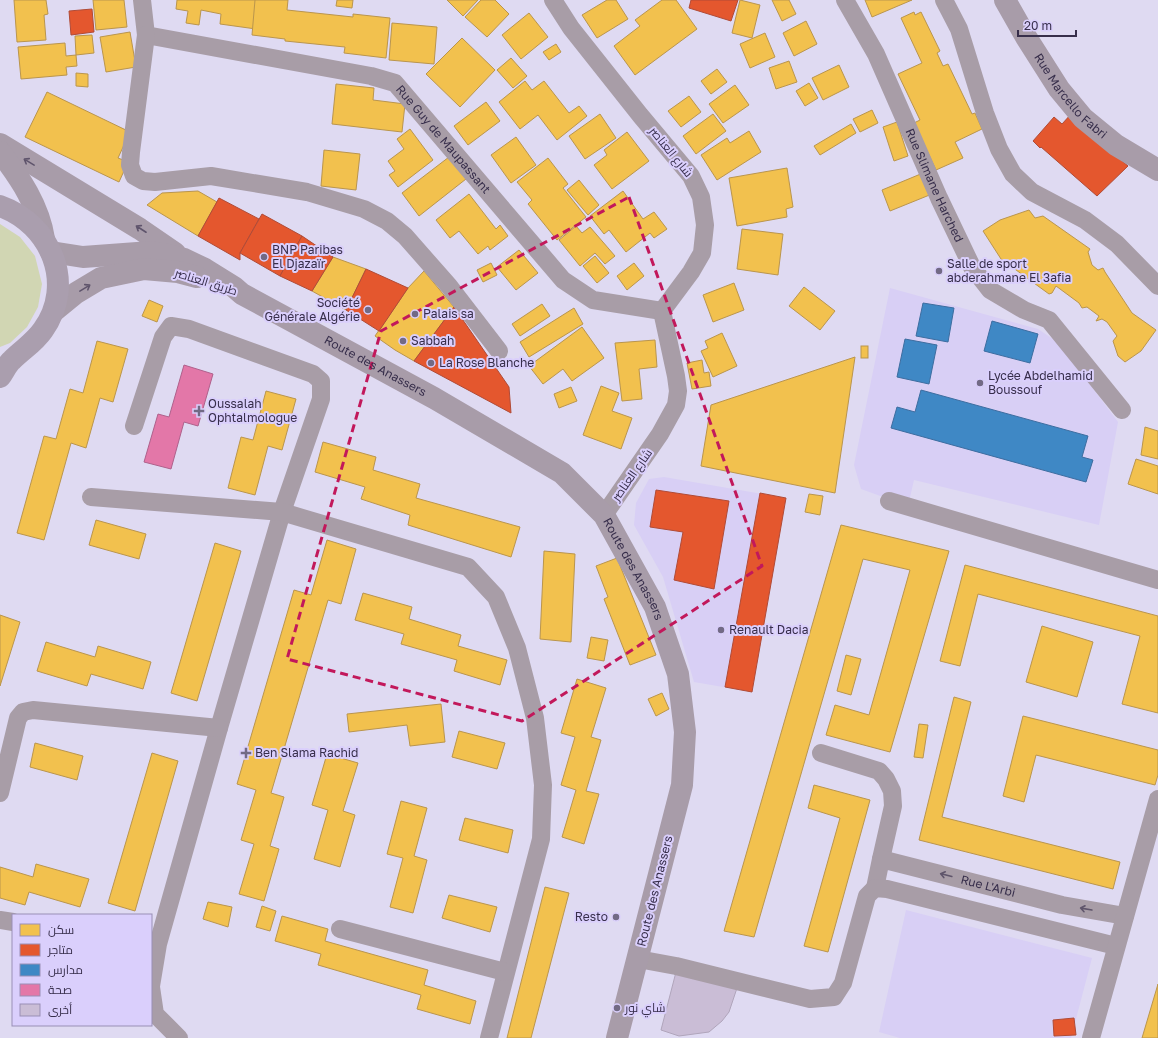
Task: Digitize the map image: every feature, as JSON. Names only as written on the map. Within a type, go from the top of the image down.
[{"type":"main road","name":"Rue Marcello Fabri","points":[[1005,0],[1026,37],[1059,89],[1083,118],[1116,145],[1158,170]]},
{"type":"main road","points":[[0,144],[140,229],[184,259]]},
{"type":"main road","points":[[0,152],[18,178],[40,217],[57,272],[58,291],[54,311],[43,330],[29,347],[4,367]]},
{"type":"main road","points":[[0,206],[13,210],[30,222],[48,246]]},
{"type":"main road","name":"طريق العناصر","points":[[48,246],[83,257],[151,252],[184,259],[226,281],[242,294]]},
{"type":"main road","name":"طريق العناصر","points":[[54,311],[76,293],[101,278],[144,269],[178,272],[242,294]]},
{"type":"main road","name":"Route des Anassers","points":[[242,294],[434,398],[562,473],[604,515],[655,607],[678,674],[686,732],[682,785],[617,1038]]},
{"type":"street","points":[[142,0],[146,35],[131,152],[130,165],[134,176],[143,181],[155,182],[211,176],[307,192],[364,209],[387,221],[405,236],[449,286],[499,351]]},
{"type":"street","name":"شارع العناصر","points":[[553,0],[571,28],[691,176],[701,197],[705,225],[702,253],[691,272],[662,312],[676,376],[678,391],[676,405],[660,434],[604,515]]},
{"type":"street","name":"Rue Slimane Harched","points":[[845,0],[876,54],[939,198],[972,267],[990,290],[1024,310],[1049,320],[1122,410]]},
{"type":"street","points":[[944,0],[959,29],[985,113],[999,149],[1013,174],[1032,192],[1085,220],[1117,244],[1158,286]]},
{"type":"street","name":"Rue Guy de Maupassant","points":[[146,35],[371,76],[395,83],[563,280],[593,300],[662,312]]},
{"type":"street","points":[[134,426],[163,337],[171,326],[189,329],[313,374],[321,381],[321,399],[282,512],[155,944],[152,976]]},
{"type":"street","points":[[91,497],[282,512],[468,567],[496,597],[517,648],[534,718],[543,785],[541,839],[488,1038]]},
{"type":"street","points":[[889,501],[1158,580]]},
{"type":"street","points":[[0,793],[18,718],[23,712],[33,710],[219,728]]},
{"type":"street","points":[[638,959],[676,966],[810,999],[834,997],[843,983],[867,896],[875,888],[893,806],[892,791],[886,779],[879,771],[821,752]]},
{"type":"street","points":[[1091,1038],[1158,799]]},
{"type":"street","name":"Rue L'Arbi","points":[[882,859],[1062,905],[1124,916]]},
{"type":"street","points":[[875,888],[887,889],[1116,946]]},
{"type":"street","points":[[0,920],[12,922]]},
{"type":"street","points":[[340,929],[505,972]]},
{"type":"street","points":[[152,993],[155,1014],[179,1038]]},
{"type":"highlighted area","points":[[629,197],[762,566],[522,721],[287,659],[381,331]]},
{"type":"shaded area","name":"Lycée Abdelhamid Boussouf","points":[[890,288],[1038,329],[1059,343],[1118,422],[1099,525],[914,480],[908,506],[861,489],[854,465]]},
{"type":"shaded area","name":"Renault Dacia","points":[[664,477],[786,498],[752,692],[694,682],[663,577],[634,525],[636,503],[649,479]]},
{"type":"shaded area","points":[[906,910],[1092,958],[1071,1038],[900,1038],[879,1032]]},
{"type":"green space","points":[[0,224],[20,237],[35,256],[42,284],[38,307],[27,327],[10,343],[0,347]]},
{"type":"building: سكن","points":[[14,0],[46,0],[48,14],[44,15],[46,40],[17,42]]},
{"type":"building: سكن","points":[[93,0],[124,0],[127,27],[96,30]]},
{"type":"building: سكن","points":[[177,0],[261,0],[256,29],[220,24],[221,14],[201,10],[199,25],[186,23],[188,11],[176,9]]},
{"type":"building: سكن","points":[[255,0],[288,0],[287,10],[353,17],[353,14],[390,18],[386,58],[344,53],[345,47],[285,41],[285,39],[252,35]]},
{"type":"building: سكن","points":[[337,0],[353,0],[352,8],[336,6]]},
{"type":"building: سكن","points":[[447,0],[478,0],[463,16]]},
{"type":"building: سكن","points":[[481,0],[495,0],[509,14],[487,37],[465,17]]},
{"type":"building: سكن","points":[[607,0],[616,0],[628,19],[597,38],[582,15]]},
{"type":"building: سكن","points":[[662,0],[676,0],[697,29],[635,75],[614,46],[640,26],[635,20]]},
{"type":"building: سكن","points":[[740,0],[760,5],[752,38],[732,33]]},
{"type":"building: سكن","points":[[772,0],[789,0],[796,14],[782,21]]},
{"type":"building: سكن","points":[[865,0],[912,0],[872,17]]},
{"type":"building: سكن","points":[[914,12],[915,15],[921,12],[940,51],[937,53],[943,66],[948,64],[972,114],[975,113],[982,129],[955,142],[963,158],[936,170],[914,123],[920,120],[898,74],[922,63],[901,18]]},
{"type":"building: سكن","points":[[529,13],[548,37],[521,59],[502,35]]},
{"type":"building: سكن","points":[[806,21],[817,44],[794,56],[783,33]]},
{"type":"building: سكن","points":[[392,23],[437,27],[434,64],[389,60]]},
{"type":"building: سكن","points":[[130,32],[136,67],[106,72],[100,37]]},
{"type":"building: سكن","points":[[765,33],[775,57],[750,68],[740,44]]},
{"type":"building: سكن","points":[[92,35],[94,53],[76,55],[75,36]]},
{"type":"building: سكن","points":[[462,38],[495,70],[460,107],[426,74]]},
{"type":"building: سكن","points":[[65,43],[66,56],[76,55],[77,66],[66,67],[67,75],[21,79],[18,47]]},
{"type":"building: سكن","points":[[556,44],[561,52],[549,60],[543,52]]},
{"type":"building: سكن","points":[[511,58],[527,76],[513,88],[497,70]]},
{"type":"building: سكن","points":[[789,61],[797,82],[776,89],[769,68]]},
{"type":"building: سكن","points":[[839,65],[849,87],[823,100],[812,78]]},
{"type":"building: سكن","points":[[717,69],[727,82],[711,94],[701,81]]},
{"type":"building: سكن","points":[[76,73],[88,74],[88,87],[76,86]]},
{"type":"building: سكن","points":[[525,81],[532,90],[544,81],[569,113],[579,106],[587,116],[557,140],[538,115],[520,129],[499,102]]},
{"type":"building: سكن","points":[[809,83],[818,98],[805,106],[796,91]]},
{"type":"building: سكن","points":[[336,84],[374,88],[373,100],[405,104],[402,132],[332,124]]},
{"type":"building: سكن","points":[[735,85],[749,105],[723,123],[709,104]]},
{"type":"building: سكن","points":[[47,92],[130,132],[118,158],[128,162],[119,182],[25,137]]},
{"type":"building: سكن","points":[[689,96],[701,112],[681,127],[668,111]]},
{"type":"building: سكن","points":[[486,102],[500,121],[468,145],[454,126]]},
{"type":"building: سكن","points":[[872,110],[878,123],[860,132],[853,119]]},
{"type":"building: سكن","points":[[600,114],[616,138],[585,159],[569,136]]},
{"type":"building: سكن","points":[[713,114],[726,131],[696,154],[683,136]]},
{"type":"building: سكن","points":[[897,122],[908,156],[894,161],[883,127]]},
{"type":"building: سكن","points":[[851,124],[856,133],[820,155],[814,146]]},
{"type":"building: سكن","points":[[410,129],[433,160],[398,187],[389,175],[395,171],[388,161],[404,149],[397,139]]},
{"type":"building: سكن","points":[[749,131],[761,152],[717,180],[701,155],[727,138],[730,143]]},
{"type":"building: سكن","points":[[627,132],[649,161],[612,189],[594,165],[607,155],[604,150]]},
{"type":"building: سكن","points":[[516,137],[536,165],[511,183],[491,155]]},
{"type":"building: سكن","points":[[324,150],[360,154],[356,190],[321,186]]},
{"type":"building: سكن","points":[[449,157],[466,179],[419,216],[402,193]]},
{"type":"building: سكن","points":[[548,158],[568,184],[563,188],[586,217],[557,240],[528,204],[532,200],[517,182]]},
{"type":"building: سكن","points":[[787,168],[793,207],[786,209],[787,217],[737,226],[729,178]]},
{"type":"building: سكن","points":[[923,173],[932,194],[890,211],[882,190]]},
{"type":"building: سكن","points":[[579,180],[599,205],[588,215],[567,190]]},
{"type":"building: سكن","points":[[198,191],[217,202],[198,236],[147,205],[162,193]]},
{"type":"building: سكن","points":[[623,191],[643,219],[654,212],[667,229],[654,238],[650,233],[626,252],[609,230],[604,234],[590,216]]},
{"type":"building: سكن","points":[[469,194],[496,229],[500,225],[508,236],[490,250],[488,246],[478,254],[459,231],[450,238],[436,220]]},
{"type":"building: سكن","points":[[1029,210],[1035,218],[1043,216],[1090,249],[1088,252],[1092,265],[1098,270],[1103,268],[1132,313],[1156,330],[1141,351],[1125,362],[1118,356],[1113,341],[1117,336],[1107,322],[1102,319],[1096,321],[1099,316],[1087,307],[1082,308],[1079,303],[1056,286],[1052,293],[1049,294],[1001,259],[983,231],[1000,220]]},
{"type":"building: سكن","points":[[576,226],[582,233],[590,227],[615,256],[605,264],[595,253],[580,266],[559,240]]},
{"type":"building: سكن","points":[[742,229],[783,234],[778,275],[737,269]]},
{"type":"building: سكن","points":[[519,250],[538,273],[516,290],[497,267]]},
{"type":"building: سكن","points":[[595,256],[609,273],[597,283],[583,266]]},
{"type":"building: سكن","points":[[333,257],[366,269],[346,310],[312,291]]},
{"type":"building: سكن","points":[[491,263],[497,275],[483,282],[477,270]]},
{"type":"building: سكن","points":[[634,263],[644,276],[627,290],[617,276]]},
{"type":"building: سكن","points":[[424,271],[454,307],[414,361],[375,336],[408,288]]},
{"type":"building: سكن","points":[[734,283],[744,310],[713,322],[703,295]]},
{"type":"building: سكن","points":[[804,287],[835,311],[820,330],[789,306]]},
{"type":"building: سكن","points":[[149,300],[163,306],[157,322],[142,316]]},
{"type":"building: سكن","points":[[542,304],[550,316],[520,336],[512,324]]},
{"type":"building: سكن","points":[[574,308],[583,324],[529,357],[520,342]]},
{"type":"building: سكن","points":[[582,327],[604,358],[572,381],[563,369],[543,384],[529,366]]},
{"type":"building: سكن","points":[[722,333],[737,366],[713,377],[701,351],[708,348],[705,341]]},
{"type":"building: سكن","points":[[655,340],[657,367],[639,369],[642,399],[622,401],[615,343]]},
{"type":"building: سكن","points":[[97,341],[128,349],[113,402],[100,398],[86,448],[71,443],[44,540],[17,533],[44,436],[56,439],[70,389],[83,393]]},
{"type":"building: سكن","points":[[861,346],[868,346],[868,358],[861,358]]},
{"type":"building: سكن","points":[[855,357],[835,493],[701,466],[711,405]]},
{"type":"building: سكن","points":[[702,360],[704,373],[709,372],[711,386],[692,389],[687,363]]},
{"type":"building: سكن","points":[[601,386],[619,393],[612,411],[632,418],[621,449],[583,435]]},
{"type":"building: سكن","points":[[571,387],[577,401],[559,408],[554,394]]},
{"type":"building: سكن","points":[[266,391],[296,399],[282,450],[268,446],[255,495],[228,488],[241,437],[253,440]]},
{"type":"building: سكن","points":[[1145,427],[1158,431],[1158,459],[1141,455]]},
{"type":"building: سكن","points":[[323,442],[376,457],[373,470],[420,484],[416,498],[520,527],[511,557],[408,525],[410,515],[361,499],[365,487],[315,472]]},
{"type":"building: سكن","points":[[1136,459],[1158,466],[1158,494],[1128,484]]},
{"type":"building: سكن","points":[[809,494],[823,496],[820,515],[805,512]]},
{"type":"building: سكن","points":[[96,520],[146,534],[139,559],[89,545]]},
{"type":"building: سكن","points":[[841,525],[949,551],[890,752],[826,735],[835,705],[869,715],[910,570],[863,559],[754,937],[724,931]]},
{"type":"building: سكن","points":[[327,540],[356,549],[341,604],[328,600],[271,793],[284,797],[270,846],[279,849],[264,901],[239,894],[254,844],[241,840],[256,790],[237,784],[294,590],[311,595]]},
{"type":"building: سكن","points":[[215,543],[241,551],[197,701],[171,693]]},
{"type":"building: سكن","points":[[544,551],[575,554],[571,642],[540,639]]},
{"type":"building: سكن","points":[[617,558],[656,655],[630,665],[604,599],[608,597],[596,566]]},
{"type":"building: سكن","points":[[965,565],[1158,616],[1158,713],[1122,704],[1140,636],[978,594],[960,666],[940,661]]},
{"type":"building: سكن","points":[[363,593],[412,607],[409,619],[461,635],[458,646],[507,660],[500,685],[454,671],[457,660],[401,644],[404,634],[355,620]]},
{"type":"building: سكن","points":[[0,615],[20,622],[0,686]]},
{"type":"building: سكن","points":[[1042,626],[1093,642],[1077,697],[1026,682]]},
{"type":"building: سكن","points":[[591,637],[608,640],[604,661],[587,658]]},
{"type":"building: سكن","points":[[46,642],[95,657],[98,646],[151,662],[143,689],[91,674],[87,686],[37,671]]},
{"type":"building: سكن","points":[[846,655],[861,659],[851,695],[837,691]]},
{"type":"building: سكن","points":[[577,679],[606,688],[591,737],[601,740],[586,791],[599,794],[584,844],[562,837],[576,790],[561,785],[575,737],[561,733]]},
{"type":"building: سكن","points":[[662,693],[669,709],[656,716],[648,699]]},
{"type":"building: سكن","points":[[954,697],[971,702],[942,817],[1120,862],[1113,889],[919,840]]},
{"type":"building: سكن","points":[[441,704],[445,742],[410,746],[407,725],[349,732],[347,714]]},
{"type":"building: سكن","points":[[1023,716],[1158,750],[1158,775],[1155,785],[1036,755],[1024,802],[1003,796]]},
{"type":"building: سكن","points":[[919,724],[928,725],[923,758],[914,757]]},
{"type":"building: سكن","points":[[459,731],[505,743],[497,769],[452,757]]},
{"type":"building: سكن","points":[[35,743],[83,756],[77,780],[30,767]]},
{"type":"building: سكن","points":[[152,753],[178,761],[135,911],[108,903]]},
{"type":"building: سكن","points":[[327,754],[358,763],[343,811],[355,815],[340,867],[314,859],[328,810],[312,805]]},
{"type":"building: سكن","points":[[814,785],[870,800],[828,952],[804,946],[840,818],[808,808]]},
{"type":"building: سكن","points":[[401,801],[427,808],[414,856],[427,860],[413,913],[390,907],[403,858],[387,854]]},
{"type":"building: سكن","points":[[465,818],[513,830],[508,853],[459,840]]},
{"type":"building: سكن","points":[[36,864],[89,879],[80,907],[29,892],[25,905],[0,898],[0,867],[33,877]]},
{"type":"building: سكن","points":[[545,887],[569,893],[531,1038],[507,1038]]},
{"type":"building: سكن","points":[[449,895],[497,907],[490,932],[442,918]]},
{"type":"building: سكن","points":[[208,902],[232,907],[228,927],[203,919]]},
{"type":"building: سكن","points":[[262,906],[276,911],[270,931],[256,927]]},
{"type":"building: سكن","points":[[282,916],[328,929],[325,941],[428,970],[424,985],[476,1001],[470,1024],[417,1009],[421,995],[318,965],[321,954],[275,941]]},
{"type":"building: سكن","points":[[1158,984],[1158,1038],[1142,1038]]},
{"type":"building: متاجر","points":[[691,0],[738,0],[731,21],[689,8]]},
{"type":"building: متاجر","points":[[92,9],[94,32],[71,35],[69,11]]},
{"type":"building: متاجر","points":[[1072,113],[1094,137],[1128,166],[1097,196],[1033,141],[1054,117],[1062,124]]},
{"type":"building: متاجر","points":[[219,198],[259,219],[240,253],[240,260],[198,236]]},
{"type":"building: متاجر","points":[[262,214],[302,236],[280,276],[240,253]]},
{"type":"building: متاجر","points":[[302,236],[333,257],[312,291],[280,276]]},
{"type":"building: متاجر","points":[[366,269],[408,288],[379,331],[346,310]]},
{"type":"building: متاجر","points":[[454,307],[509,387],[511,413],[414,361]]},
{"type":"building: متاجر","points":[[656,490],[729,501],[714,589],[674,580],[683,532],[650,527]]},
{"type":"building: متاجر","points":[[760,493],[786,498],[752,692],[725,687]]},
{"type":"building: متاجر","points":[[1074,1018],[1076,1035],[1054,1036],[1053,1020]]},
{"type":"building: مدارس","points":[[923,303],[954,308],[948,342],[916,336]]},
{"type":"building: مدارس","points":[[992,321],[1038,334],[1030,363],[984,351]]},
{"type":"building: مدارس","points":[[905,339],[937,345],[929,384],[897,377]]},
{"type":"building: مدارس","points":[[921,390],[1088,436],[1082,457],[1093,460],[1086,482],[891,428],[897,407],[915,412]]},
{"type":"building: صحة","points":[[184,365],[213,374],[198,426],[184,422],[171,469],[144,462],[158,414],[169,417]]},
{"type":"building: أخرى","points":[[676,972],[737,988],[729,1012],[722,1021],[709,1032],[679,1036],[661,1030]]},
{"type":"place","name":"BNP Paribas El Djazaïr","points":[[264,257]]},
{"type":"place","name":"Salle de sport abderahmane El 3afia","points":[[939,271]]},
{"type":"place","name":"Société Générale Algérie","points":[[368,310]]},
{"type":"place","name":"Palais sa","points":[[415,314]]},
{"type":"place","name":"Sabbah","points":[[403,341]]},
{"type":"place","name":"La Rose Blanche","points":[[431,363]]},
{"type":"place","name":"Lycée Abdelhamid Boussouf","points":[[980,383]]},
{"type":"place","name":"Oussalah Ophtalmologue","points":[[199,411]]},
{"type":"place","name":"Renault Dacia","points":[[721,630]]},
{"type":"place","name":"Ben Slama Rachid","points":[[246,753]]},
{"type":"place","name":"Resto","points":[[616,917]]},
{"type":"place","name":"شاي نور","points":[[617,1008]]}]
